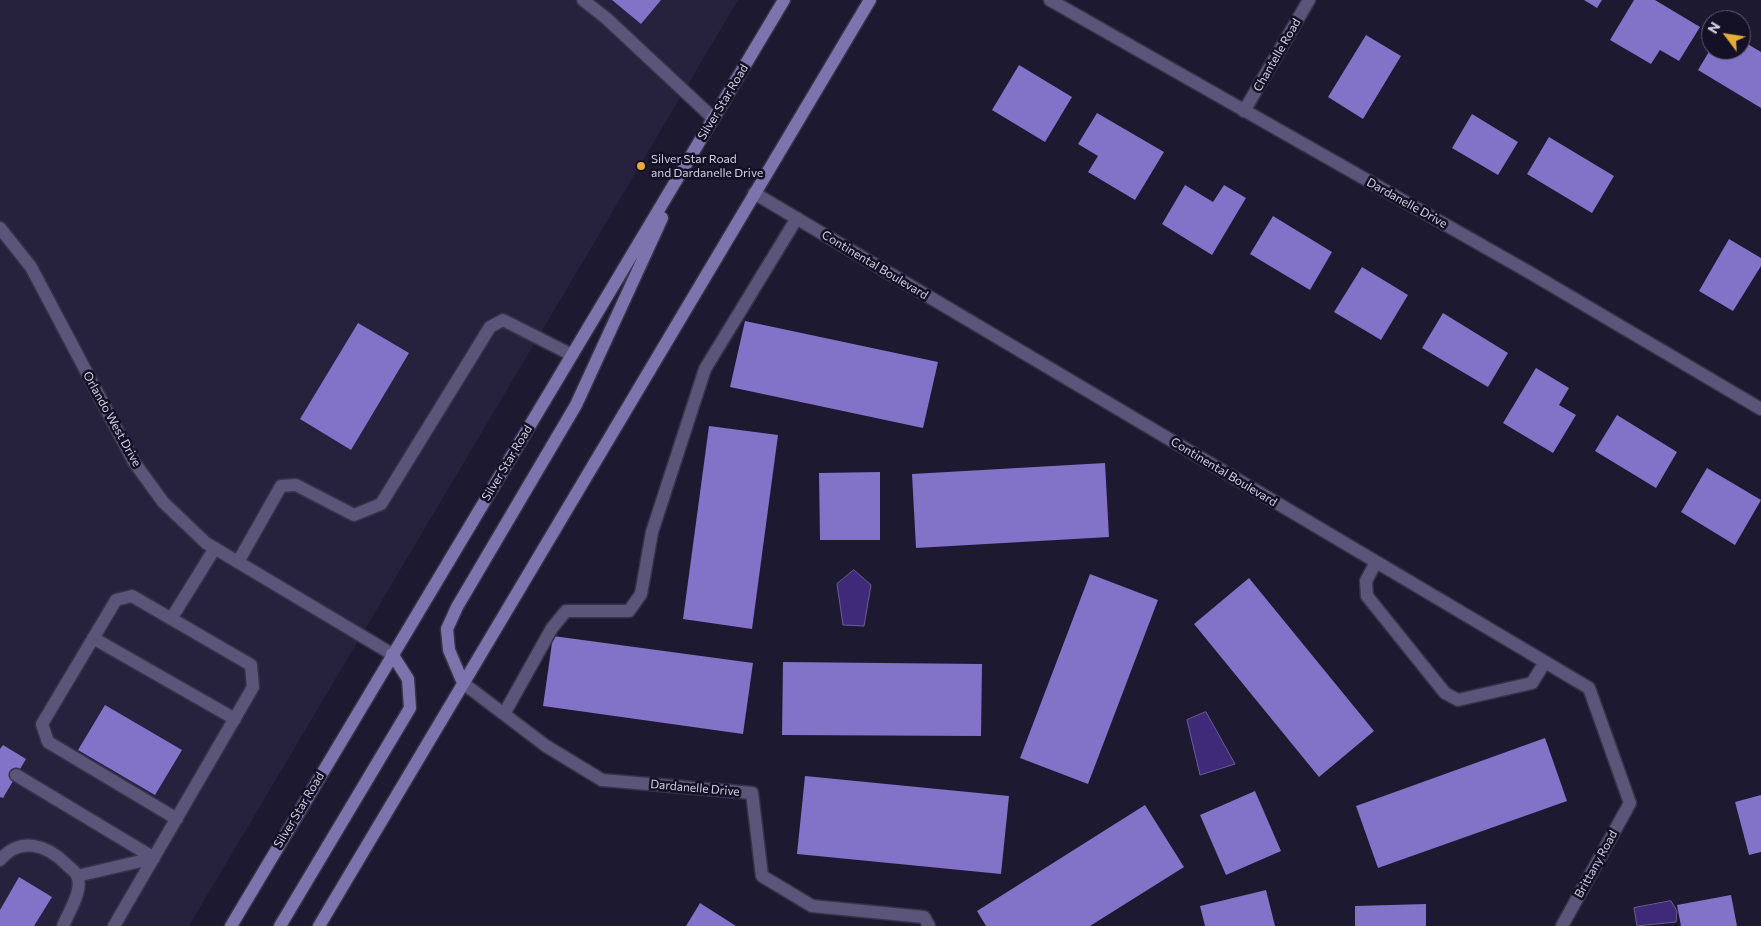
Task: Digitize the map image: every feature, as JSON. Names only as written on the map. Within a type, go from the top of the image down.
[{"type":"main road","name":"Silver Star Road","points":[[231,926],[784,0]]},
{"type":"main road","points":[[319,926],[870,0]]},
{"type":"main road","points":[[463,683],[449,650],[447,629],[457,607],[576,405],[688,161]]},
{"type":"main road","points":[[280,926],[410,708],[408,679],[392,654]]},
{"type":"street","points":[[583,0],[606,18],[713,118]]},
{"type":"street","name":"Dardanelle Drive","points":[[1050,0],[1527,271],[1761,409]]},
{"type":"street","name":"Chantelle Road","points":[[1244,110],[1309,0]]},
{"type":"street","name":"Continental Boulevard","points":[[754,193],[1589,688],[1630,803]]},
{"type":"street","points":[[504,714],[552,628],[566,611],[629,611],[641,594],[652,532],[705,369],[797,218]]},
{"type":"street","name":"Orlando West Drive","points":[[0,228],[31,267],[134,462],[163,502],[215,548],[392,654]]},
{"type":"street","points":[[238,562],[280,486],[296,485],[354,515],[381,504],[490,327],[503,320],[572,354]]},
{"type":"street","points":[[171,619],[215,548]]},
{"type":"street","points":[[1376,562],[1366,581],[1366,596],[1445,693],[1458,700],[1532,683],[1545,662]]},
{"type":"street","points":[[114,926],[177,819],[253,687],[251,665],[132,596],[116,600],[42,724],[48,742],[177,819]]},
{"type":"street","points":[[93,638],[234,719]]},
{"type":"street","name":"Dardanelle Drive","points":[[463,683],[546,746],[602,780],[752,793],[762,876],[812,906],[924,917],[930,926]]},
{"type":"street","points":[[16,775],[154,858]]},
{"type":"street","name":"Brittany Road","points":[[1562,926],[1630,803]]},
{"type":"street","points":[[0,860],[19,847],[37,845],[54,852],[77,876],[78,889],[63,926]]},
{"type":"street","points":[[77,876],[154,858]]},
{"type":"shaded area","points":[[0,0],[738,0],[189,926],[0,926]]},
{"type":"shaded area","points":[[854,570],[871,585],[864,626],[843,625],[837,584]]},
{"type":"shaded area","points":[[1206,712],[1235,764],[1200,775],[1187,720]]},
{"type":"shaded area","points":[[1671,901],[1677,911],[1676,922],[1637,926],[1634,908]]},
{"type":"building","points":[[612,0],[661,0],[641,24]]},
{"type":"building","points":[[1584,0],[1602,0],[1597,8]]},
{"type":"building","points":[[1634,0],[1655,0],[1700,27],[1679,61],[1660,50],[1651,64],[1610,40]]},
{"type":"building","points":[[1366,35],[1401,56],[1363,119],[1328,97]]},
{"type":"building","points":[[1751,46],[1761,52],[1761,108],[1698,70],[1704,60],[1751,60]]},
{"type":"building","points":[[1019,65],[1072,97],[1045,142],[992,110]]},
{"type":"building","points":[[1097,113],[1164,152],[1135,200],[1088,172],[1098,156],[1078,144]]},
{"type":"building","points":[[1472,114],[1518,142],[1498,175],[1452,148]]},
{"type":"building","points":[[1549,137],[1614,176],[1592,213],[1527,174]]},
{"type":"building","points":[[1185,185],[1213,202],[1224,185],[1246,198],[1212,255],[1162,224]]},
{"type":"building","points":[[1273,216],[1332,252],[1310,290],[1250,254]]},
{"type":"building","points":[[1729,239],[1761,258],[1761,266],[1733,311],[1699,291]]},
{"type":"building","points":[[1362,267],[1408,295],[1381,340],[1334,312]]},
{"type":"building","points":[[1443,313],[1508,353],[1488,387],[1422,348]]},
{"type":"building","points":[[745,321],[938,362],[923,428],[730,387]]},
{"type":"building","points":[[358,323],[409,353],[351,450],[300,419]]},
{"type":"building","points":[[1536,368],[1569,388],[1559,405],[1576,415],[1553,453],[1503,423]]},
{"type":"building","points":[[1617,415],[1677,452],[1656,488],[1595,451]]},
{"type":"building","points":[[709,426],[778,435],[752,629],[683,619]]},
{"type":"building","points":[[1105,463],[1109,537],[916,548],[912,474]]},
{"type":"building","points":[[1707,468],[1761,500],[1735,545],[1681,512]]},
{"type":"building","points":[[880,472],[880,540],[820,540],[819,473]]},
{"type":"building","points":[[1090,574],[1158,600],[1088,784],[1020,758]]},
{"type":"building","points":[[1249,578],[1374,731],[1319,777],[1194,624]]},
{"type":"building","points":[[553,636],[753,663],[743,734],[543,706]]},
{"type":"building","points":[[783,662],[982,664],[981,736],[782,735]]},
{"type":"building","points":[[105,705],[182,750],[155,795],[78,750]]},
{"type":"building","points":[[1545,738],[1567,801],[1378,868],[1356,806]]},
{"type":"building","points":[[3,745],[26,759],[3,798],[0,797],[0,749]]},
{"type":"building","points":[[805,776],[1009,796],[1001,874],[797,854]]},
{"type":"building","points":[[1255,791],[1281,851],[1226,875],[1200,815]]},
{"type":"building","points":[[1761,795],[1761,852],[1749,855],[1735,802]]},
{"type":"building","points":[[1145,805],[1184,867],[1090,926],[986,926],[977,911]]},
{"type":"building","points":[[19,877],[52,897],[34,926],[0,926],[0,910]]},
{"type":"building","points":[[1266,890],[1275,926],[1205,926],[1200,906]]},
{"type":"building","points":[[1731,895],[1737,926],[1681,926],[1677,905]]},
{"type":"building","points":[[700,903],[736,926],[686,926]]},
{"type":"building","points":[[1426,904],[1426,926],[1355,926],[1355,906]]},
{"type":"place","name":"Silver Star Road and Dardanelle Drive","points":[[641,166]]}]
